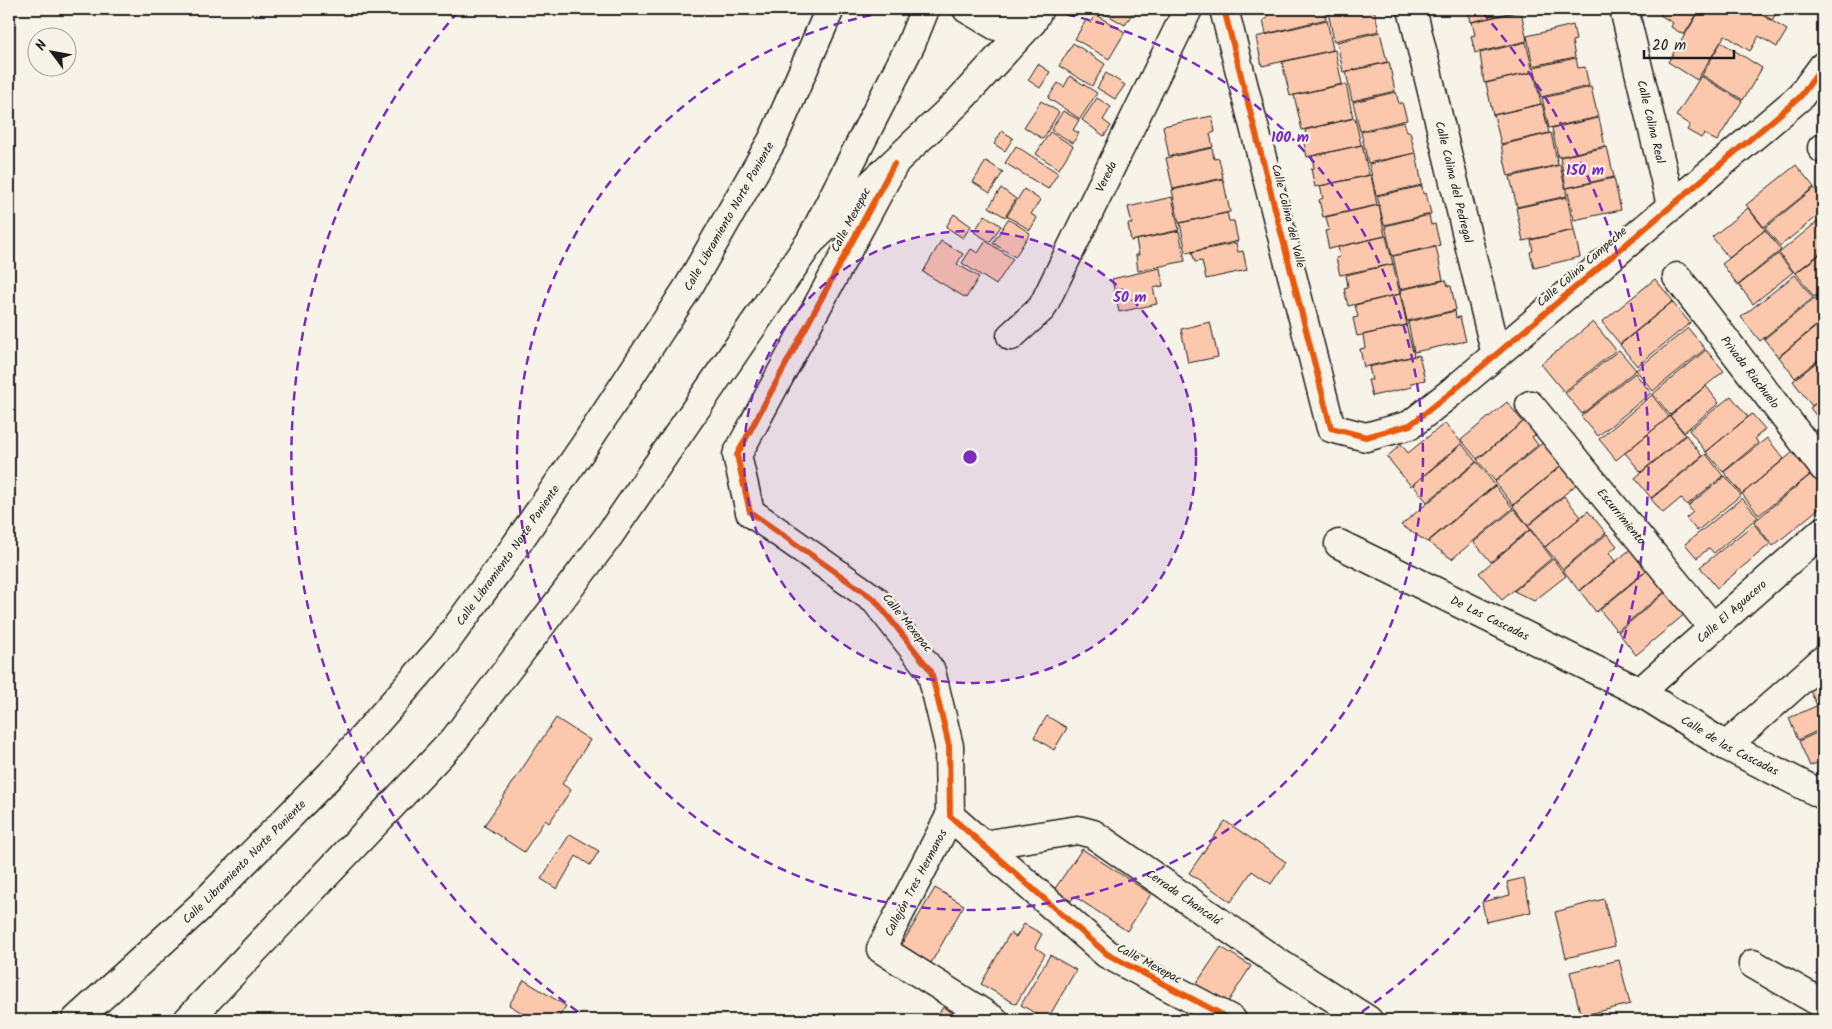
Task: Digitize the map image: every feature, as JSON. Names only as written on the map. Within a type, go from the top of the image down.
[{"type":"main road","name":"Calle Libramiento Norte Poniente","points":[[76,1020],[202,905],[331,774],[443,646],[585,445],[689,286],[773,139],[830,9]]},
{"type":"main road","points":[[188,1020],[454,740],[608,537],[810,242],[911,44],[925,9]]},
{"type":"main road","points":[[967,9],[996,26],[1035,15]]},
{"type":"main road","name":"Vereda","points":[[1011,336],[1042,308],[1188,9]]},
{"type":"main road","name":"Calle Colina del Valle","points":[[1224,9],[1331,428]]},
{"type":"main road","name":"Calle Colina del Pedregal","points":[[1412,9],[1496,355]]},
{"type":"main road","name":"Calle Colina Real","points":[[1624,9],[1671,206]]},
{"type":"main road","points":[[810,242],[958,102],[1035,15]]},
{"type":"main road","name":"Calle Colina Campeche","points":[[1331,428],[1366,437],[1410,425],[1496,355],[1800,97],[1823,66]]},
{"type":"main road","name":"Calle Mexepac","points":[[894,164],[737,455],[750,512],[875,600],[931,671],[949,746],[950,816],[1107,954],[1232,1020]]},
{"type":"main road","name":"Privada Riachuelo","points":[[1677,277],[1823,467]]},
{"type":"main road","name":"Escurrimiento","points":[[1530,405],[1713,628]]},
{"type":"main road","name":"Calle El Aguacero","points":[[1640,692],[1823,531]]},
{"type":"main road","name":"De Las Cascadas","points":[[1340,544],[1640,692]]},
{"type":"main road","points":[[1726,746],[1823,660]]},
{"type":"main road","name":"Calle de las Cascadas","points":[[1640,692],[1726,746],[1823,794]]},
{"type":"main road","name":"Callejón Tres Hermanos","points":[[950,816],[881,949],[994,1020]]},
{"type":"main road","name":"Cerrada Chancalá","points":[[983,845],[1078,830],[1093,834],[1333,1012],[1368,1020]]},
{"type":"main road","points":[[1753,964],[1823,1004]]},
{"type":"building","points":[[1089,9],[1104,9],[1100,16]]},
{"type":"building","points":[[1106,9],[1135,9],[1125,25],[1104,13]]},
{"type":"building","points":[[1266,9],[1324,9],[1326,19],[1266,34],[1263,20],[1268,18]]},
{"type":"building","points":[[1340,9],[1374,9],[1379,31],[1334,41],[1328,12]]},
{"type":"building","points":[[1468,9],[1521,9],[1521,10],[1471,22]]},
{"type":"building","points":[[1664,9],[1700,9],[1684,35],[1671,27],[1673,23],[1660,15]]},
{"type":"building","points":[[1701,9],[1752,9],[1787,30],[1777,47],[1759,36],[1750,51],[1725,35],[1697,80],[1668,62]]},
{"type":"building","points":[[1753,9],[1779,9],[1772,20]]},
{"type":"building","points":[[1521,11],[1527,41],[1475,53],[1471,36],[1475,35],[1472,22]]},
{"type":"building","points":[[1096,15],[1125,32],[1109,59],[1075,39],[1086,20],[1091,23]]},
{"type":"building","points":[[1327,20],[1333,50],[1262,66],[1256,37]]},
{"type":"building","points":[[1573,25],[1576,40],[1572,41],[1575,57],[1533,66],[1527,36]]},
{"type":"building","points":[[1380,32],[1387,62],[1343,72],[1337,42]]},
{"type":"building","points":[[1526,42],[1533,72],[1484,83],[1480,53]]},
{"type":"building","points":[[1721,42],[1762,68],[1743,100],[1702,75]]},
{"type":"building","points":[[1073,43],[1105,64],[1092,86],[1059,66]]},
{"type":"building","points":[[1335,50],[1342,84],[1290,96],[1282,62]]},
{"type":"building","points":[[1576,58],[1578,68],[1585,67],[1589,86],[1541,97],[1534,67]]},
{"type":"building","points":[[1389,62],[1395,91],[1352,101],[1346,72]]},
{"type":"building","points":[[1038,64],[1050,72],[1040,88],[1028,80]]},
{"type":"building","points":[[1534,72],[1541,104],[1493,115],[1486,83]]},
{"type":"building","points":[[1106,73],[1125,85],[1115,99],[1097,88]]},
{"type":"building","points":[[1070,76],[1097,93],[1080,119],[1048,98],[1058,83],[1064,87]]},
{"type":"building","points":[[1701,76],[1742,101],[1717,141],[1704,134],[1701,138],[1687,130],[1690,125],[1676,116]]},
{"type":"building","points":[[1346,84],[1353,118],[1302,130],[1294,95]]},
{"type":"building","points":[[1591,87],[1598,117],[1549,128],[1542,98]]},
{"type":"building","points":[[1396,92],[1399,104],[1402,102],[1407,120],[1360,131],[1353,102]]},
{"type":"building","points":[[1097,98],[1111,107],[1103,120],[1111,126],[1104,136],[1082,120]]},
{"type":"building","points":[[1041,101],[1059,112],[1043,139],[1024,127]]},
{"type":"building","points":[[1542,104],[1549,133],[1501,144],[1494,115]]},
{"type":"building","points":[[1063,111],[1079,120],[1073,130],[1079,133],[1073,143],[1051,130]]},
{"type":"building","points":[[1212,116],[1215,132],[1210,134],[1213,147],[1169,156],[1163,126]]},
{"type":"building","points":[[1355,118],[1361,145],[1307,157],[1303,139],[1307,138],[1305,130]]},
{"type":"building","points":[[1599,118],[1605,146],[1558,157],[1552,128]]},
{"type":"building","points":[[1404,122],[1407,132],[1410,132],[1415,153],[1368,163],[1361,132]]},
{"type":"building","points":[[1002,131],[1013,138],[1005,151],[994,144]]},
{"type":"building","points":[[1050,132],[1073,146],[1059,169],[1036,154]]},
{"type":"building","points":[[1551,133],[1558,165],[1508,176],[1501,145]]},
{"type":"building","points":[[1362,145],[1369,175],[1315,187],[1311,169],[1314,168],[1312,156]]},
{"type":"building","points":[[1016,146],[1058,173],[1048,189],[1005,163]]},
{"type":"building","points":[[1607,147],[1614,177],[1566,188],[1560,157]]},
{"type":"building","points":[[1212,148],[1214,159],[1219,158],[1223,178],[1173,189],[1166,158]]},
{"type":"building","points":[[1416,153],[1422,185],[1376,195],[1369,164]]},
{"type":"building","points":[[986,161],[1003,172],[990,193],[973,182]]},
{"type":"building","points":[[1560,165],[1567,196],[1517,207],[1510,177]]},
{"type":"building","points":[[1796,165],[1814,187],[1764,227],[1746,205]]},
{"type":"building","points":[[1371,175],[1377,205],[1323,217],[1319,200],[1323,198],[1320,186]]},
{"type":"building","points":[[1614,178],[1621,210],[1574,220],[1567,188]]},
{"type":"building","points":[[1223,179],[1230,212],[1179,223],[1172,190]]},
{"type":"building","points":[[1422,186],[1423,194],[1426,193],[1431,214],[1384,225],[1377,196]]},
{"type":"building","points":[[1001,188],[1016,199],[1005,217],[989,207]]},
{"type":"building","points":[[1814,188],[1823,200],[1823,212],[1780,246],[1765,228]]},
{"type":"building","points":[[1024,189],[1040,200],[1031,214],[1037,218],[1030,230],[1007,216]]},
{"type":"building","points":[[1172,197],[1179,230],[1131,241],[1128,224],[1132,224],[1128,207]]},
{"type":"building","points":[[1567,197],[1574,230],[1523,241],[1516,208]]},
{"type":"building","points":[[1379,205],[1385,236],[1329,249],[1325,231],[1329,230],[1326,217]]},
{"type":"building","points":[[1748,208],[1765,230],[1729,258],[1712,237]]},
{"type":"building","points":[[1227,213],[1229,221],[1234,221],[1238,241],[1186,253],[1180,223]]},
{"type":"building","points":[[954,214],[971,226],[963,238],[946,227]]},
{"type":"building","points":[[985,215],[1001,226],[990,242],[974,232]]},
{"type":"building","points":[[1429,215],[1431,225],[1435,224],[1440,245],[1392,256],[1385,226]]},
{"type":"building","points":[[1823,217],[1823,251],[1795,273],[1779,253]]},
{"type":"building","points":[[1008,219],[1030,233],[1015,257],[993,243]]},
{"type":"building","points":[[1574,230],[1580,257],[1534,268],[1530,252],[1533,251],[1531,240]]},
{"type":"building","points":[[1765,230],[1781,250],[1738,285],[1722,264]]},
{"type":"building","points":[[1179,231],[1185,261],[1138,271],[1136,255],[1139,255],[1136,240]]},
{"type":"building","points":[[1386,236],[1393,264],[1340,275],[1336,258],[1340,257],[1338,247]]},
{"type":"building","points":[[941,241],[963,254],[957,264],[979,277],[966,298],[923,272]]},
{"type":"building","points":[[986,241],[1013,259],[996,285],[962,263],[971,249],[978,253]]},
{"type":"building","points":[[1236,243],[1238,252],[1243,251],[1247,270],[1206,279],[1202,261],[1195,262],[1192,252]]},
{"type":"building","points":[[1436,247],[1443,280],[1400,289],[1393,256]]},
{"type":"building","points":[[1823,252],[1823,290],[1814,297],[1796,273]]},
{"type":"building","points":[[1778,254],[1793,272],[1753,304],[1739,285]]},
{"type":"building","points":[[1393,264],[1400,294],[1348,306],[1344,288],[1348,287],[1346,275]]},
{"type":"building","points":[[1160,268],[1163,286],[1153,288],[1157,304],[1119,312],[1112,279]]},
{"type":"building","points":[[1795,275],[1813,298],[1760,341],[1741,317]]},
{"type":"building","points":[[1655,279],[1673,301],[1620,344],[1602,322]]},
{"type":"building","points":[[1446,280],[1448,286],[1451,286],[1456,310],[1407,321],[1400,290]]},
{"type":"building","points":[[1823,290],[1823,306],[1816,296]]},
{"type":"building","points":[[1400,294],[1407,325],[1357,336],[1353,318],[1358,317],[1355,305]]},
{"type":"building","points":[[1815,298],[1823,309],[1823,320],[1778,357],[1764,339]]},
{"type":"building","points":[[1672,302],[1690,323],[1637,366],[1620,345]]},
{"type":"building","points":[[1455,311],[1456,318],[1460,317],[1466,341],[1414,352],[1408,322]]},
{"type":"building","points":[[1823,321],[1823,356],[1795,378],[1779,357]]},
{"type":"building","points":[[1210,322],[1218,357],[1188,363],[1181,329]]},
{"type":"building","points":[[1593,322],[1616,350],[1564,392],[1541,364]]},
{"type":"building","points":[[1406,325],[1414,356],[1364,367],[1360,349],[1365,348],[1363,335]]},
{"type":"building","points":[[1688,328],[1705,349],[1653,391],[1636,370]]},
{"type":"building","points":[[1619,350],[1636,370],[1582,414],[1565,393]]},
{"type":"building","points":[[1706,350],[1724,371],[1670,415],[1653,394]]},
{"type":"building","points":[[1419,355],[1425,380],[1411,383],[1412,387],[1372,396],[1368,380],[1372,380],[1369,367]]},
{"type":"building","points":[[1823,357],[1823,397],[1812,406],[1793,381]]},
{"type":"building","points":[[1635,373],[1651,393],[1598,436],[1581,416]]},
{"type":"building","points":[[1706,386],[1719,403],[1684,432],[1670,416]]},
{"type":"building","points":[[1652,395],[1669,417],[1616,460],[1599,439]]},
{"type":"building","points":[[1731,396],[1748,417],[1706,452],[1689,430]]},
{"type":"building","points":[[1823,397],[1823,424],[1810,408]]},
{"type":"building","points":[[1507,402],[1523,422],[1477,459],[1461,440]]},
{"type":"building","points":[[1752,414],[1765,429],[1755,438],[1758,443],[1723,472],[1706,452]]},
{"type":"building","points":[[1530,416],[1542,430],[1532,437],[1538,445],[1495,481],[1477,460]]},
{"type":"building","points":[[1670,416],[1685,435],[1641,472],[1625,453]]},
{"type":"building","points":[[1445,423],[1462,443],[1411,486],[1387,457],[1401,444],[1408,453]]},
{"type":"building","points":[[1686,435],[1702,456],[1651,498],[1635,478]]},
{"type":"building","points":[[1767,438],[1784,459],[1742,494],[1724,472]]},
{"type":"building","points":[[1546,440],[1565,462],[1513,505],[1495,482]]},
{"type":"building","points":[[1462,444],[1476,462],[1427,502],[1413,485]]},
{"type":"building","points":[[1798,448],[1816,470],[1759,515],[1742,494]]},
{"type":"building","points":[[1706,454],[1723,476],[1687,505],[1681,498],[1663,513],[1651,499]]},
{"type":"building","points":[[1477,462],[1495,485],[1427,542],[1401,525]]},
{"type":"building","points":[[1563,464],[1578,483],[1528,525],[1513,506]]},
{"type":"building","points":[[1816,470],[1823,480],[1823,505],[1773,546],[1754,522]]},
{"type":"building","points":[[1725,476],[1741,495],[1697,531],[1686,518],[1693,512],[1688,506]]},
{"type":"building","points":[[1495,486],[1513,508],[1452,559],[1428,542]]},
{"type":"building","points":[[1564,496],[1581,517],[1545,547],[1528,526]]},
{"type":"building","points":[[1742,498],[1758,517],[1714,553],[1709,548],[1697,558],[1685,544]]},
{"type":"building","points":[[1514,509],[1530,529],[1491,562],[1474,542]]},
{"type":"building","points":[[1588,511],[1606,533],[1563,569],[1545,547]]},
{"type":"building","points":[[1754,524],[1770,544],[1717,588],[1700,567]]},
{"type":"building","points":[[1530,530],[1552,558],[1502,600],[1479,573]]},
{"type":"building","points":[[1607,534],[1617,546],[1609,553],[1615,561],[1579,591],[1563,570]]},
{"type":"building","points":[[1632,548],[1649,568],[1596,612],[1580,591]]},
{"type":"building","points":[[1553,559],[1566,576],[1534,601],[1514,591]]},
{"type":"building","points":[[1649,569],[1667,590],[1617,631],[1600,610]]},
{"type":"building","points":[[1667,591],[1686,613],[1636,655],[1618,632]]},
{"type":"building","points":[[1823,682],[1823,703],[1817,705],[1809,689]]},
{"type":"building","points":[[1823,703],[1823,728],[1798,740],[1789,718]]},
{"type":"building","points":[[1047,716],[1067,728],[1054,750],[1034,737]]},
{"type":"building","points":[[556,718],[590,740],[562,784],[571,790],[549,823],[545,820],[524,852],[484,826]]},
{"type":"building","points":[[1823,730],[1823,760],[1810,766],[1799,741]]},
{"type":"building","points":[[1225,821],[1286,862],[1271,884],[1252,871],[1231,902],[1189,873]]},
{"type":"building","points":[[570,834],[599,851],[590,865],[576,856],[557,889],[541,879]]},
{"type":"building","points":[[1082,849],[1151,894],[1127,931],[1074,896],[1071,901],[1054,890]]},
{"type":"building","points":[[1524,878],[1531,912],[1486,922],[1482,902],[1510,895],[1507,882]]},
{"type":"building","points":[[935,888],[964,905],[931,963],[901,946]]},
{"type":"building","points":[[1604,899],[1615,946],[1566,958],[1555,912]]},
{"type":"building","points":[[1024,924],[1042,934],[1035,947],[1045,954],[1016,1004],[981,984],[1010,933],[1016,937]]},
{"type":"building","points":[[1221,947],[1251,966],[1226,1005],[1192,990]]},
{"type":"building","points":[[1050,955],[1076,970],[1047,1020],[1021,1005]]},
{"type":"building","points":[[1619,960],[1630,1004],[1581,1016],[1570,972]]},
{"type":"building","points":[[524,980],[566,1006],[557,1020],[534,1020],[509,1005]]},
{"type":"building","points":[[943,1007],[964,1020],[935,1020]]},
{"type":"cycle path","points":[[1224,9],[1331,428],[1366,437],[1410,425],[1453,391],[1800,97],[1823,66]]},
{"type":"cycle path","points":[[894,164],[737,455],[750,512],[875,600],[931,671],[949,746],[950,816],[1107,954],[1232,1020]]}]
